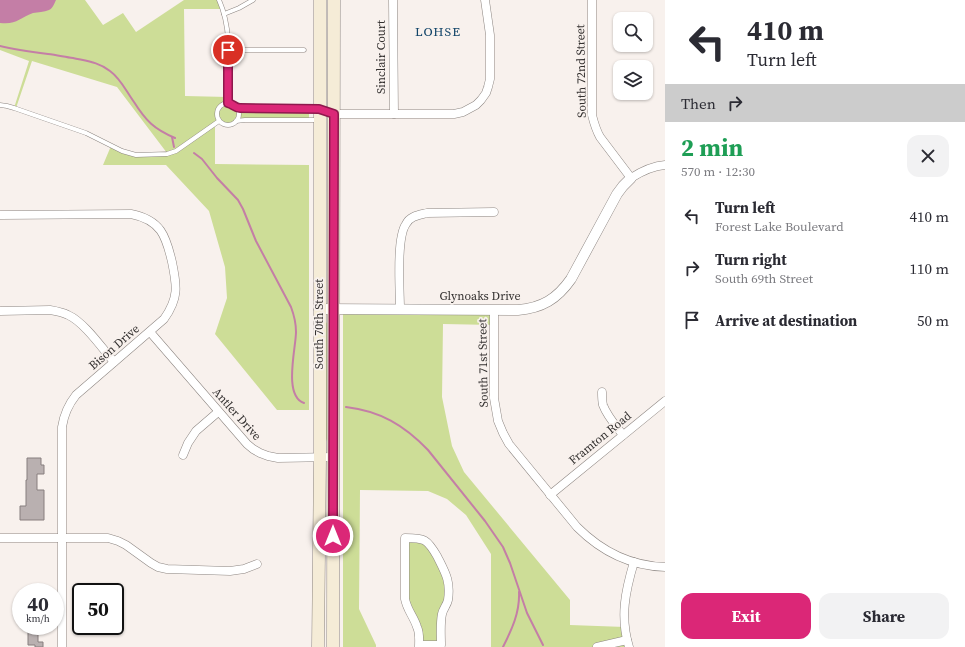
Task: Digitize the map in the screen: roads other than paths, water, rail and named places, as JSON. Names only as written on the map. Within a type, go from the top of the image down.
[{"type":"main road","name":"South 70th Street","points":[[318,647],[320,457],[320,0]]},
{"type":"main road","name":"South 70th Street","points":[[333,647],[334,0]]},
{"type":"street","name":"Sinclair Court","points":[[393,0],[394,114]]},
{"type":"street","points":[[319,114],[454,114],[476,106],[486,93],[490,79],[490,35],[485,0]]},
{"type":"street","name":"South 72nd Street","points":[[592,0],[592,115],[594,125],[600,138],[631,178]]},
{"type":"street","name":"Glynoaks Drive","points":[[319,309],[518,310],[532,308],[552,300],[571,279],[616,194],[631,178],[639,173],[649,168],[665,165]]},
{"type":"street","points":[[400,310],[400,247],[402,231],[407,222],[418,215],[427,213],[494,212]]},
{"type":"street","name":"Bison Drive","points":[[0,215],[131,214],[140,216],[153,222],[164,235],[176,280],[173,304],[164,318],[150,332],[76,395],[70,401],[66,409],[62,427],[62,647]]},
{"type":"street","points":[[0,311],[50,310],[68,314],[81,324],[114,362]]},
{"type":"street","name":"South 71st Street","points":[[494,310],[495,409],[498,421],[509,444],[550,495],[586,536],[609,552],[623,559],[646,565],[665,567]]},
{"type":"street","name":"Antler Drive","points":[[150,332],[218,412],[253,450],[260,454],[278,458],[334,457]]},
{"type":"street","points":[[602,392],[605,409],[623,435]]},
{"type":"street","name":"Framton Road","points":[[550,495],[665,401]]},
{"type":"street","points":[[183,455],[193,435],[218,412]]},
{"type":"street","points":[[0,538],[108,538],[118,541],[158,567],[167,569],[230,572],[257,564]]},
{"type":"street","points":[[405,538],[418,538],[427,542],[446,572],[447,578],[448,599],[442,618],[442,645],[419,646],[419,631],[406,606],[405,599],[405,538]]},
{"type":"street","points":[[596,647],[628,644],[624,612],[625,598],[634,562]]},
{"type":"lane","points":[[219,0],[227,27],[228,103]]},
{"type":"lane","points":[[224,14],[253,0]]},
{"type":"lane","points":[[228,50],[304,50]]},
{"type":"lane","points":[[236,121],[238,111],[233,104],[228,103],[222,105],[218,109],[217,114],[219,120],[223,124],[227,125],[236,121],[319,114]]},
{"type":"lane","points":[[0,105],[16,108],[86,132],[122,151],[136,155],[167,154],[176,151],[219,120]]},
{"type":"lane","points":[[237,108],[319,114]]},
{"type":"waterway","points":[[0,46],[73,58],[92,62],[106,68],[123,85],[151,124],[175,138]]},
{"type":"waterway","points":[[172,137],[174,147]]},
{"type":"waterway","points":[[194,153],[202,159],[217,178],[238,200],[256,241],[291,307],[296,325],[292,382],[298,399],[304,403]]},
{"type":"waterway","points":[[346,407],[370,412],[391,421],[410,433],[428,450],[485,521],[503,547],[527,613],[543,645]]},
{"type":"waterway","points":[[503,647],[517,613],[519,592]]},
{"type":"district","name":"LOHSE","points":[[438,31]]}]
